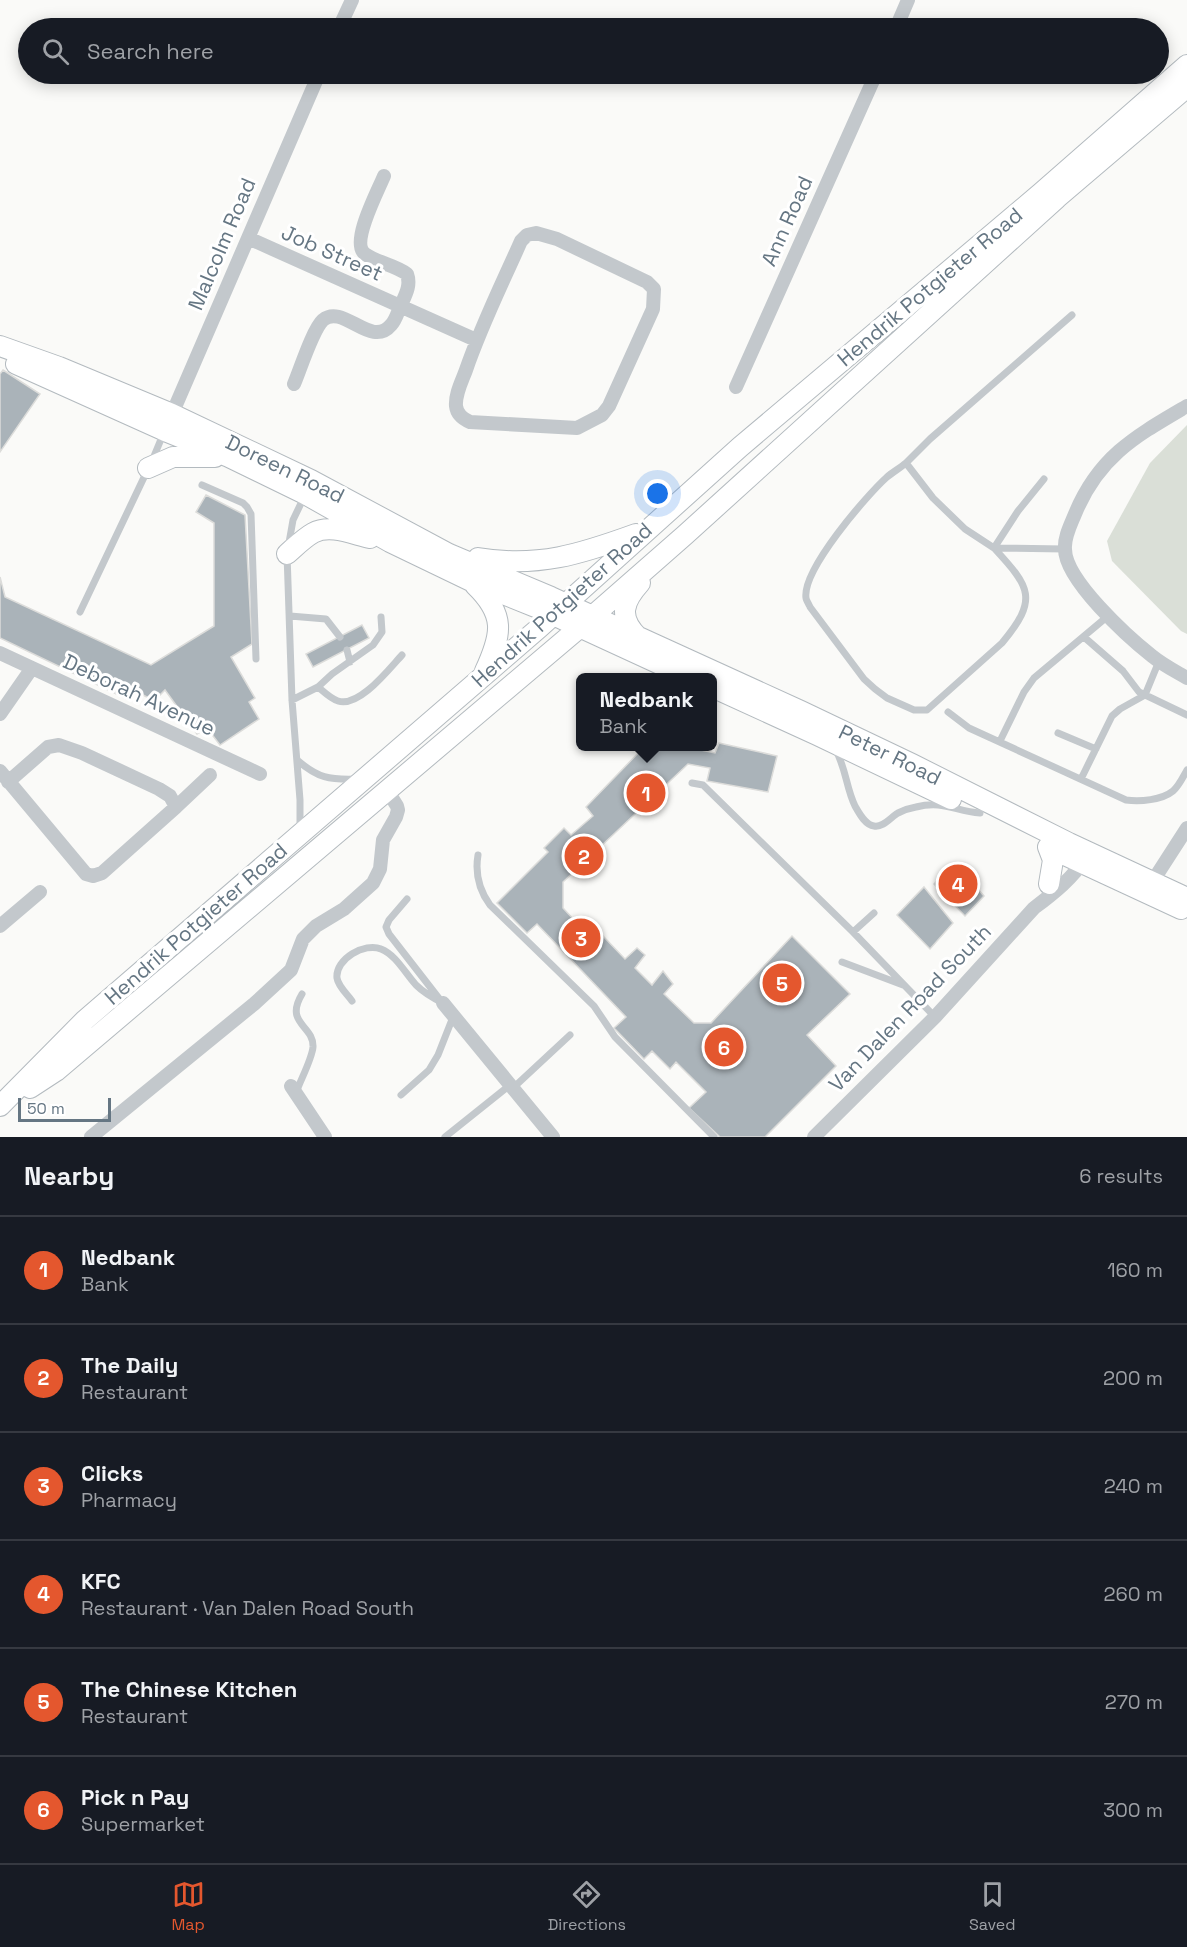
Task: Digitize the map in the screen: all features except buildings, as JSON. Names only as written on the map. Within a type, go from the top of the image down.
[{"type":"main road","name":"Hendrik Potgieter Road","points":[[1169,81],[1187,65]]},
{"type":"main road","name":"Hendrik Potgieter Road","points":[[0,1107],[85,1020],[559,610],[740,447],[1041,193],[1165,84]]},
{"type":"main road","name":"Hendrik Potgieter Road","points":[[0,1107],[56,1071],[585,622],[685,535],[1057,198],[1187,87]]},
{"type":"main road","name":"Doreen Road","points":[[0,346],[59,367],[229,457],[308,487],[390,542],[471,581],[559,610]]},
{"type":"main road","name":"Doreen Road","points":[[0,357],[168,423],[449,554],[559,610]]},
{"type":"main road","points":[[148,468],[173,457],[229,457]]},
{"type":"main road","points":[[287,554],[313,533],[322,530],[338,530],[390,542]]},
{"type":"main road","points":[[449,554],[491,561],[538,562],[577,555],[646,531]]},
{"type":"main road","points":[[640,639],[628,624],[626,603],[633,590],[685,535]]},
{"type":"main road","points":[[471,581],[491,602],[498,620],[497,642],[483,676]]},
{"type":"main road","points":[[559,610],[681,673]]},
{"type":"main road","name":"Peter Road","points":[[585,622],[640,639],[714,673]]},
{"type":"main road","name":"Peter Road","points":[[717,674],[881,749],[1079,855],[1149,887],[1187,911]]},
{"type":"main road","name":"Peter Road","points":[[717,689],[827,739],[1048,847],[1079,855]]},
{"type":"main road","points":[[1048,847],[1053,860],[1049,884]]},
{"type":"main road","name":"Peter Road","points":[[1149,887],[1187,898]]},
{"type":"street","points":[[344,18],[352,0]]},
{"type":"street","points":[[900,18],[908,0]]},
{"type":"street","name":"Malcolm Road","points":[[168,423],[315,84]]},
{"type":"street","name":"Ann Road","points":[[736,387],[872,84]]},
{"type":"street","points":[[294,384],[318,328],[324,320],[332,317],[342,318],[376,333],[389,327],[400,307],[408,288],[407,274],[363,253],[360,247],[361,233],[384,176]]},
{"type":"street","points":[[536,233],[557,239],[640,278],[654,289],[653,309],[609,406],[602,415],[577,428],[470,422],[462,419],[457,412],[456,403],[476,340],[521,241],[527,235],[536,233]]},
{"type":"street","name":"Job Street","points":[[248,238],[476,340]]},
{"type":"street","points":[[1187,406],[1155,424],[1124,446],[1099,471],[1087,488],[1077,509],[1064,549],[1082,588],[1108,616],[1159,662],[1187,678]]},
{"type":"street","name":"Deborah Avenue","points":[[0,653],[260,774]]},
{"type":"street","points":[[0,714],[32,668]]},
{"type":"street","points":[[176,807],[170,796],[159,789],[60,745],[48,747],[4,776],[89,876],[102,873],[176,807],[210,775]]},
{"type":"street","points":[[91,1137],[254,1004],[291,970],[303,939],[316,926],[344,909],[373,882],[380,869],[383,840],[398,810],[387,790]]},
{"type":"street","points":[[1149,887],[1187,828]]},
{"type":"street","name":"Van Dalen Road South","points":[[1034,908],[1049,884],[1079,855]]},
{"type":"street","name":"Van Dalen Road South","points":[[814,1137],[935,1017],[1034,908],[1060,887],[1079,855]]},
{"type":"street","points":[[0,926],[40,892]]},
{"type":"street","points":[[443,1003],[553,1137]]},
{"type":"street","points":[[293,1089],[325,1137]]},
{"type":"lane","points":[[906,463],[933,498],[965,529],[994,548],[1018,575],[1027,597],[1017,622],[1002,643],[927,710],[914,710],[887,698],[864,679],[810,607],[806,599],[807,585],[819,560],[858,507],[887,477],[906,463],[930,439],[1072,315]]},
{"type":"lane","points":[[80,612],[168,423]]},
{"type":"lane","points":[[994,548],[1018,511],[1044,479]]},
{"type":"lane","points":[[202,485],[243,503],[251,514],[256,658]]},
{"type":"lane","points":[[300,834],[287,554],[293,520],[308,487]]},
{"type":"lane","points":[[994,548],[1064,549]]},
{"type":"lane","points":[[290,616],[326,619],[340,637]]},
{"type":"lane","points":[[999,741],[1034,678],[1108,616]]},
{"type":"lane","points":[[292,700],[318,687],[332,674],[373,645],[382,632],[381,617]]},
{"type":"lane","points":[[1084,638],[1123,671],[1136,690],[1187,715]]},
{"type":"lane","points":[[347,650],[350,662]]},
{"type":"lane","points":[[318,687],[337,701],[356,699],[402,655]]},
{"type":"lane","points":[[1082,779],[1115,712],[1145,695],[1159,662]]},
{"type":"lane","points":[[948,712],[969,728],[1126,800],[1135,801],[1172,792],[1187,770]]},
{"type":"lane","points":[[1058,733],[1096,749]]},
{"type":"lane","points":[[827,739],[840,758],[856,807],[868,824],[879,826],[900,812],[931,804],[980,813]]},
{"type":"lane","points":[[297,760],[311,772],[322,777],[336,780],[364,779]]},
{"type":"lane","points":[[692,783],[703,785],[853,932],[935,1017]]},
{"type":"lane","points":[[478,855],[477,876],[484,898],[594,1006],[615,1037],[714,1137]]},
{"type":"lane","points":[[407,899],[389,920],[386,927],[389,934],[443,1003]]},
{"type":"lane","points":[[853,932],[874,913]]},
{"type":"lane","points":[[352,1001],[338,982],[337,974],[340,966],[354,952],[370,947],[380,948],[392,956],[418,987],[443,1003]]},
{"type":"lane","points":[[842,962],[905,986]]},
{"type":"lane","points":[[293,1089],[313,1049],[311,1039],[296,1014],[296,1004],[302,994]]},
{"type":"lane","points":[[401,1095],[429,1070],[438,1055],[453,1017]]},
{"type":"lane","points":[[445,1137],[511,1087],[570,1035]]},
{"type":"shaded area","points":[[1187,425],[1187,634],[1181,631],[1112,561],[1107,541],[1150,463]]},
{"type":"place","name":"Nedbank","points":[[646,793]]},
{"type":"place","name":"The Daily","points":[[584,856]]},
{"type":"place","name":"KFC","points":[[958,884]]},
{"type":"place","name":"Clicks","points":[[581,938]]},
{"type":"place","name":"The Chinese Kitchen","points":[[782,983]]},
{"type":"place","name":"Pick n Pay","points":[[724,1047]]}]
